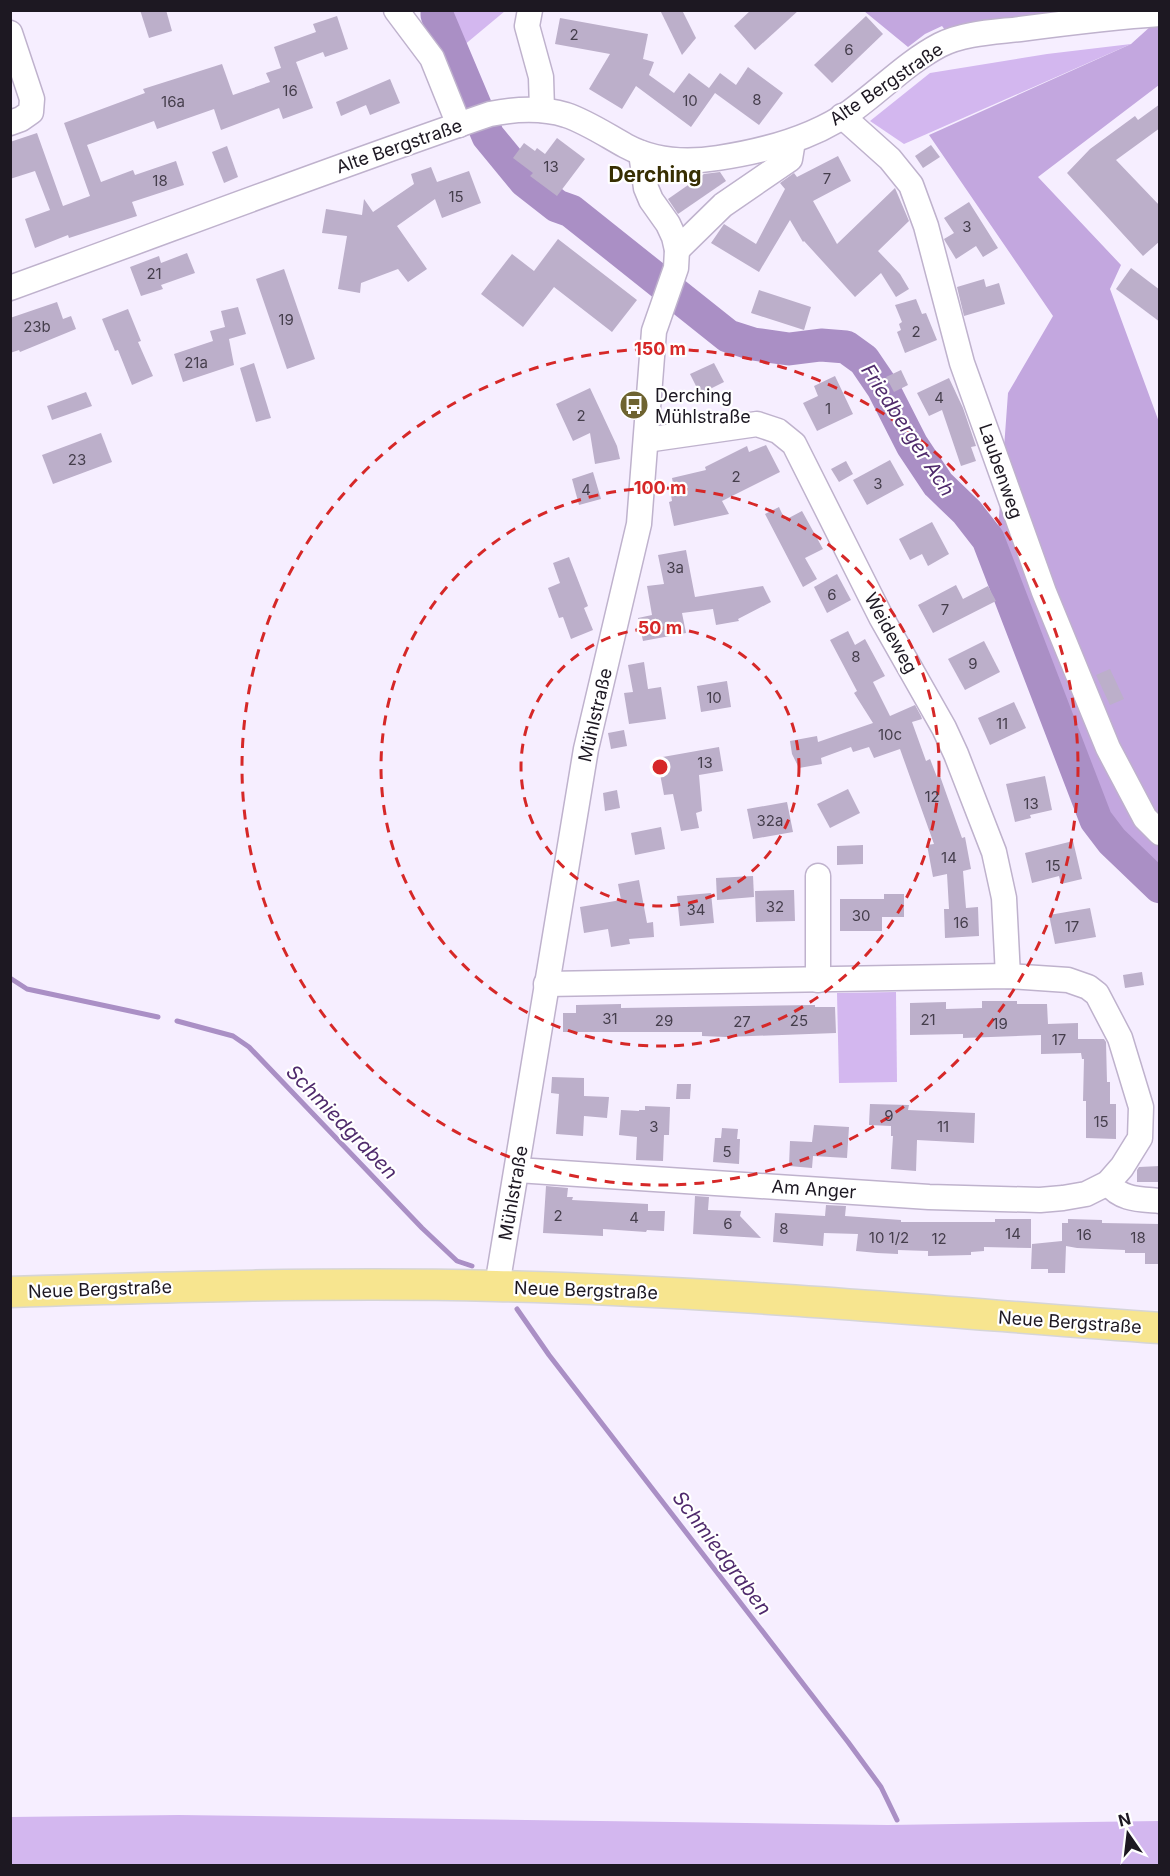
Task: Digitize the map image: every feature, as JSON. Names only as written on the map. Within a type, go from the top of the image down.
[{"type":"main road","name":"Neue Bergstraße","points":[[10,1292],[174,1287],[497,1286],[693,1294],[1160,1328]]},
{"type":"street","points":[[396,10],[432,58],[472,120]]},
{"type":"street","points":[[530,10],[527,26],[541,77],[542,110]]},
{"type":"street","name":"Alte Bergstraße","points":[[10,288],[185,225],[267,192],[472,120],[514,109],[542,110],[566,115],[588,124],[641,153],[686,162],[755,152],[793,141],[842,116],[903,68],[942,44],[971,36],[1010,30],[1160,14]]},
{"type":"street","points":[[10,33],[32,99],[31,112],[10,123]]},
{"type":"street","name":"Laubenweg","points":[[842,116],[890,159],[911,185],[926,226],[962,363],[1044,592],[1108,748],[1145,818],[1160,832]]},
{"type":"street","points":[[677,250],[723,205],[790,159],[793,141]]},
{"type":"street","points":[[641,153],[646,188],[651,200],[668,224],[677,250]]},
{"type":"street","name":"Mühlstraße","points":[[497,1286],[586,749],[639,524],[654,331],[676,268],[677,250]]},
{"type":"street","name":"Weideweg","points":[[646,440],[757,424],[778,431],[794,444],[881,617],[956,754],[994,852],[1004,898],[1008,976]]},
{"type":"street","points":[[818,876],[818,980]]},
{"type":"street","name":"Am Anger","points":[[517,1170],[918,1196],[1040,1200],[1086,1194],[1108,1183],[1133,1152],[1140,1138],[1141,1107],[1120,1038],[1097,994],[1088,987],[1068,980],[1008,976],[546,984]]},
{"type":"street","points":[[1108,1183],[1113,1190],[1129,1199],[1160,1201]]},
{"type":"shaded area","points":[[429,11],[505,11],[445,61]]},
{"type":"shaded area","points":[[864,11],[1064,11],[967,23],[945,30],[942,26],[925,34],[908,47]]},
{"type":"shaded area","points":[[1151,26],[1159,27],[1159,85],[1038,177],[1121,265],[1110,289],[1159,422],[1159,876],[1103,814],[1081,767],[996,558],[1008,393],[1053,316],[929,135],[1131,44]]},
{"type":"shaded area","points":[[1131,44],[904,144],[870,121],[930,73],[1047,54]]},
{"type":"shaded area","points":[[896,992],[897,1082],[839,1083],[837,993]]},
{"type":"shaded area","points":[[179,1815],[888,1825],[1159,1821],[1159,1865],[11,1865],[11,1817]]},
{"type":"building","points":[[140,10],[166,10],[172,31],[149,38]]},
{"type":"building","points":[[660,10],[682,10],[696,38],[682,55]]},
{"type":"building","points":[[751,10],[799,10],[755,50],[734,26]]},
{"type":"building","points":[[337,16],[348,49],[325,57],[323,52],[296,62],[313,108],[283,119],[279,108],[221,130],[214,109],[157,129],[154,121],[87,145],[101,182],[133,170],[135,175],[176,161],[184,185],[132,202],[137,216],[69,238],[68,235],[35,248],[25,219],[50,210],[35,171],[10,179],[10,142],[37,133],[63,206],[90,196],[64,123],[145,93],[143,89],[222,64],[233,95],[270,82],[266,73],[281,68],[274,47],[316,32],[313,24]]},
{"type":"building","points":[[866,16],[883,34],[832,83],[814,65]]},
{"type":"building","points":[[560,18],[648,34],[643,59],[654,62],[649,75],[674,93],[689,73],[709,88],[720,73],[736,85],[748,67],[783,93],[759,125],[715,93],[691,127],[636,86],[622,109],[589,89],[610,54],[555,44]]},
{"type":"building","points":[[390,79],[400,103],[370,115],[366,105],[341,116],[336,102]]},
{"type":"building","points":[[1160,104],[1160,128],[1116,160],[1160,206],[1160,241],[1143,256],[1067,173],[1090,149],[1135,116],[1138,120]]},
{"type":"building","points":[[557,138],[585,159],[557,196],[530,176],[533,173],[513,158],[524,143],[535,151],[537,148],[545,154]]},
{"type":"building","points":[[931,145],[940,157],[923,168],[915,156]]},
{"type":"building","points":[[227,146],[238,177],[224,183],[212,152]]},
{"type":"building","points":[[838,156],[851,181],[813,201],[837,244],[895,188],[909,221],[878,251],[900,274],[909,289],[896,297],[881,273],[855,297],[803,242],[790,220],[759,272],[711,243],[724,224],[756,244],[785,189],[780,183],[794,173],[797,177]]},
{"type":"building","points":[[431,167],[437,182],[469,171],[481,203],[442,218],[435,199],[397,226],[427,269],[408,282],[398,269],[361,283],[360,293],[338,289],[347,236],[322,233],[326,209],[362,215],[364,199],[373,212],[414,184],[411,174]]},
{"type":"building","points":[[720,172],[726,181],[678,214],[668,199],[704,174]]},
{"type":"building","points":[[969,202],[998,248],[983,257],[976,246],[956,259],[944,239],[954,233],[944,218]]},
{"type":"building","points":[[558,239],[637,300],[612,332],[554,287],[523,327],[481,294],[512,254],[534,271]]},
{"type":"building","points":[[187,253],[195,273],[161,285],[163,289],[141,296],[130,267],[159,256],[161,263]]},
{"type":"building","points":[[1131,268],[1160,290],[1160,322],[1116,289]]},
{"type":"building","points":[[284,269],[315,359],[287,369],[256,279]]},
{"type":"building","points":[[984,279],[986,287],[999,283],[1005,304],[964,316],[957,287]]},
{"type":"building","points":[[759,290],[811,307],[804,330],[751,313]]},
{"type":"building","points":[[916,299],[922,314],[926,313],[937,340],[905,353],[897,332],[901,330],[899,324],[902,322],[895,305]]},
{"type":"building","points":[[57,302],[63,319],[71,316],[76,329],[20,352],[19,350],[10,353],[10,318]]},
{"type":"building","points":[[238,307],[246,334],[229,339],[234,365],[183,382],[174,354],[213,341],[210,331],[225,327],[221,311]]},
{"type":"building","points":[[128,309],[141,341],[138,342],[153,376],[132,385],[102,319]]},
{"type":"building","points":[[254,363],[271,418],[256,422],[240,368]]},
{"type":"building","points":[[714,363],[724,382],[700,394],[690,374]]},
{"type":"building","points":[[901,370],[908,385],[894,392],[886,377]]},
{"type":"building","points":[[835,376],[853,414],[817,431],[803,403],[818,396],[814,386]]},
{"type":"building","points":[[949,378],[963,408],[976,446],[971,447],[976,461],[961,466],[942,410],[929,416],[917,393]]},
{"type":"building","points":[[590,388],[617,446],[620,459],[595,464],[590,433],[573,441],[556,404]]},
{"type":"building","points":[[86,392],[92,406],[52,420],[47,406]]},
{"type":"building","points":[[101,433],[112,462],[53,484],[42,455]]},
{"type":"building","points":[[766,445],[780,472],[722,501],[729,514],[674,526],[669,502],[672,501],[671,495],[675,494],[672,478],[706,470],[705,467],[747,446],[749,452]]},
{"type":"building","points":[[890,460],[904,485],[867,505],[853,480]]},
{"type":"building","points":[[846,461],[853,474],[839,482],[831,469]]},
{"type":"building","points":[[593,472],[601,499],[579,505],[572,479]]},
{"type":"building","points":[[779,507],[785,520],[802,511],[823,549],[805,558],[817,579],[803,587],[765,514]]},
{"type":"building","points":[[932,522],[949,554],[928,566],[922,554],[910,560],[899,539]]},
{"type":"building","points":[[686,550],[695,597],[763,586],[771,602],[738,619],[739,621],[716,625],[713,609],[682,613],[686,633],[643,641],[638,618],[652,615],[647,586],[664,584],[658,555]]},
{"type":"building","points":[[569,557],[588,606],[584,608],[593,630],[571,639],[563,617],[559,618],[548,588],[560,583],[553,563]]},
{"type":"building","points":[[837,574],[851,600],[827,613],[814,587]]},
{"type":"building","points":[[956,585],[963,599],[988,586],[996,601],[933,633],[918,605]]},
{"type":"building","points":[[848,631],[855,645],[865,639],[885,676],[873,682],[890,716],[915,705],[921,716],[922,719],[912,722],[926,761],[930,759],[937,777],[940,776],[962,838],[965,837],[971,869],[963,871],[966,908],[978,907],[979,936],[945,938],[944,909],[949,909],[947,874],[933,877],[927,845],[934,844],[900,749],[874,758],[869,747],[853,752],[851,747],[821,758],[822,764],[799,768],[792,754],[790,741],[817,736],[818,742],[873,723],[854,693],[857,691],[830,640]]},
{"type":"building","points":[[984,641],[1000,672],[965,690],[948,659]]},
{"type":"building","points":[[644,662],[648,689],[661,687],[666,719],[629,724],[624,693],[633,692],[628,665]]},
{"type":"building","points":[[1110,669],[1124,699],[1110,705],[1096,675]]},
{"type":"building","points":[[727,681],[731,707],[701,712],[697,686]]},
{"type":"building","points":[[1014,702],[1026,728],[990,745],[978,718]]},
{"type":"building","points":[[624,730],[627,746],[611,749],[608,733]]},
{"type":"building","points":[[719,747],[723,771],[699,775],[702,811],[696,813],[699,828],[681,831],[673,794],[664,795],[657,758]]},
{"type":"building","points":[[1045,776],[1052,810],[1030,815],[1031,818],[1015,822],[1006,784]]},
{"type":"building","points":[[848,789],[860,813],[830,828],[817,804]]},
{"type":"building","points":[[617,790],[620,808],[605,811],[603,793]]},
{"type":"building","points":[[787,802],[793,832],[753,839],[747,809]]},
{"type":"building","points":[[661,827],[665,849],[635,855],[631,833]]},
{"type":"building","points":[[1073,841],[1082,879],[1061,884],[1059,876],[1032,883],[1025,853]]},
{"type":"building","points":[[863,845],[863,864],[837,865],[837,846]]},
{"type":"building","points":[[753,876],[754,897],[717,900],[716,878]]},
{"type":"building","points":[[639,880],[647,923],[653,922],[654,937],[629,939],[630,944],[611,947],[608,929],[584,933],[580,907],[621,900],[618,884]]},
{"type":"building","points":[[794,890],[795,921],[756,922],[755,891]]},
{"type":"building","points":[[711,893],[714,923],[680,926],[677,896]]},
{"type":"building","points":[[884,894],[904,894],[904,917],[882,917],[882,931],[840,931],[840,899],[884,899]]},
{"type":"building","points":[[1090,908],[1096,937],[1055,944],[1049,915]]},
{"type":"building","points":[[1142,972],[1144,985],[1125,988],[1123,975]]},
{"type":"building","points":[[982,1001],[1047,1004],[1048,1024],[1078,1023],[1078,1039],[1104,1039],[1107,1082],[1110,1082],[1110,1104],[1116,1104],[1116,1139],[1086,1138],[1086,1101],[1083,1101],[1084,1059],[1081,1053],[1041,1054],[1041,1035],[963,1038],[963,1034],[910,1035],[910,1003],[946,1002],[946,1009],[982,1008]]},
{"type":"building","points":[[621,1004],[621,1008],[815,1005],[815,1007],[835,1007],[836,1033],[726,1037],[702,1036],[702,1032],[563,1032],[563,1013],[576,1013],[576,1005]]},
{"type":"building","points":[[552,1077],[584,1078],[584,1096],[609,1097],[607,1118],[584,1116],[583,1136],[556,1134],[559,1094],[551,1093]]},
{"type":"building","points":[[677,1084],[691,1084],[690,1099],[676,1099]]},
{"type":"building","points":[[870,1104],[909,1105],[908,1110],[975,1113],[974,1143],[917,1140],[916,1171],[891,1169],[893,1136],[891,1136],[891,1126],[869,1125]]},
{"type":"building","points":[[645,1106],[670,1107],[669,1135],[664,1135],[663,1161],[636,1160],[637,1137],[619,1135],[621,1110],[645,1110]]},
{"type":"building","points":[[814,1125],[849,1127],[847,1158],[813,1156],[812,1168],[789,1166],[790,1141],[812,1142]]},
{"type":"building","points":[[722,1128],[738,1129],[739,1164],[713,1162],[715,1138],[721,1138]]},
{"type":"building","points":[[1160,1166],[1160,1182],[1137,1182],[1139,1167]]},
{"type":"building","points":[[546,1186],[568,1188],[567,1197],[573,1197],[572,1200],[648,1204],[648,1211],[665,1211],[664,1231],[603,1229],[603,1236],[543,1233]]},
{"type":"building","points":[[695,1196],[709,1197],[708,1210],[741,1211],[740,1216],[761,1238],[693,1234]]},
{"type":"building","points":[[826,1205],[846,1206],[845,1216],[901,1220],[901,1222],[995,1222],[995,1219],[1031,1219],[1031,1248],[984,1247],[984,1251],[971,1252],[971,1255],[928,1256],[928,1251],[898,1250],[898,1254],[856,1251],[858,1234],[824,1233],[823,1246],[773,1242],[775,1213],[825,1216]]},
{"type":"building","points":[[1068,1219],[1102,1220],[1102,1223],[1160,1224],[1160,1264],[1145,1264],[1145,1253],[1066,1246],[1065,1273],[1048,1273],[1048,1269],[1031,1269],[1032,1244],[1062,1241],[1062,1223],[1068,1223]]},
{"type":"waterway","name":"Friedberger Ach","points":[[437,10],[437,15],[488,136],[525,181],[557,206],[571,211],[728,336],[753,344],[789,349],[821,345],[846,347],[864,360],[883,388],[912,445],[938,484],[967,512],[988,539],[1096,820],[1112,841],[1160,887]]},
{"type":"waterway","name":"Schmiedgraben","points":[[10,978],[27,989],[158,1017]]},
{"type":"waterway","name":"Schmiedgraben","points":[[177,1021],[233,1036],[249,1047],[422,1228],[457,1261],[472,1266]]},
{"type":"waterway","name":"Schmiedgraben","points":[[517,1309],[549,1355],[848,1742],[881,1787],[897,1820]]},
{"type":"place","name":"Derching Mühlstraße","points":[[634,405]]},
{"type":"district","name":"Derching","points":[[655,174]]}]
